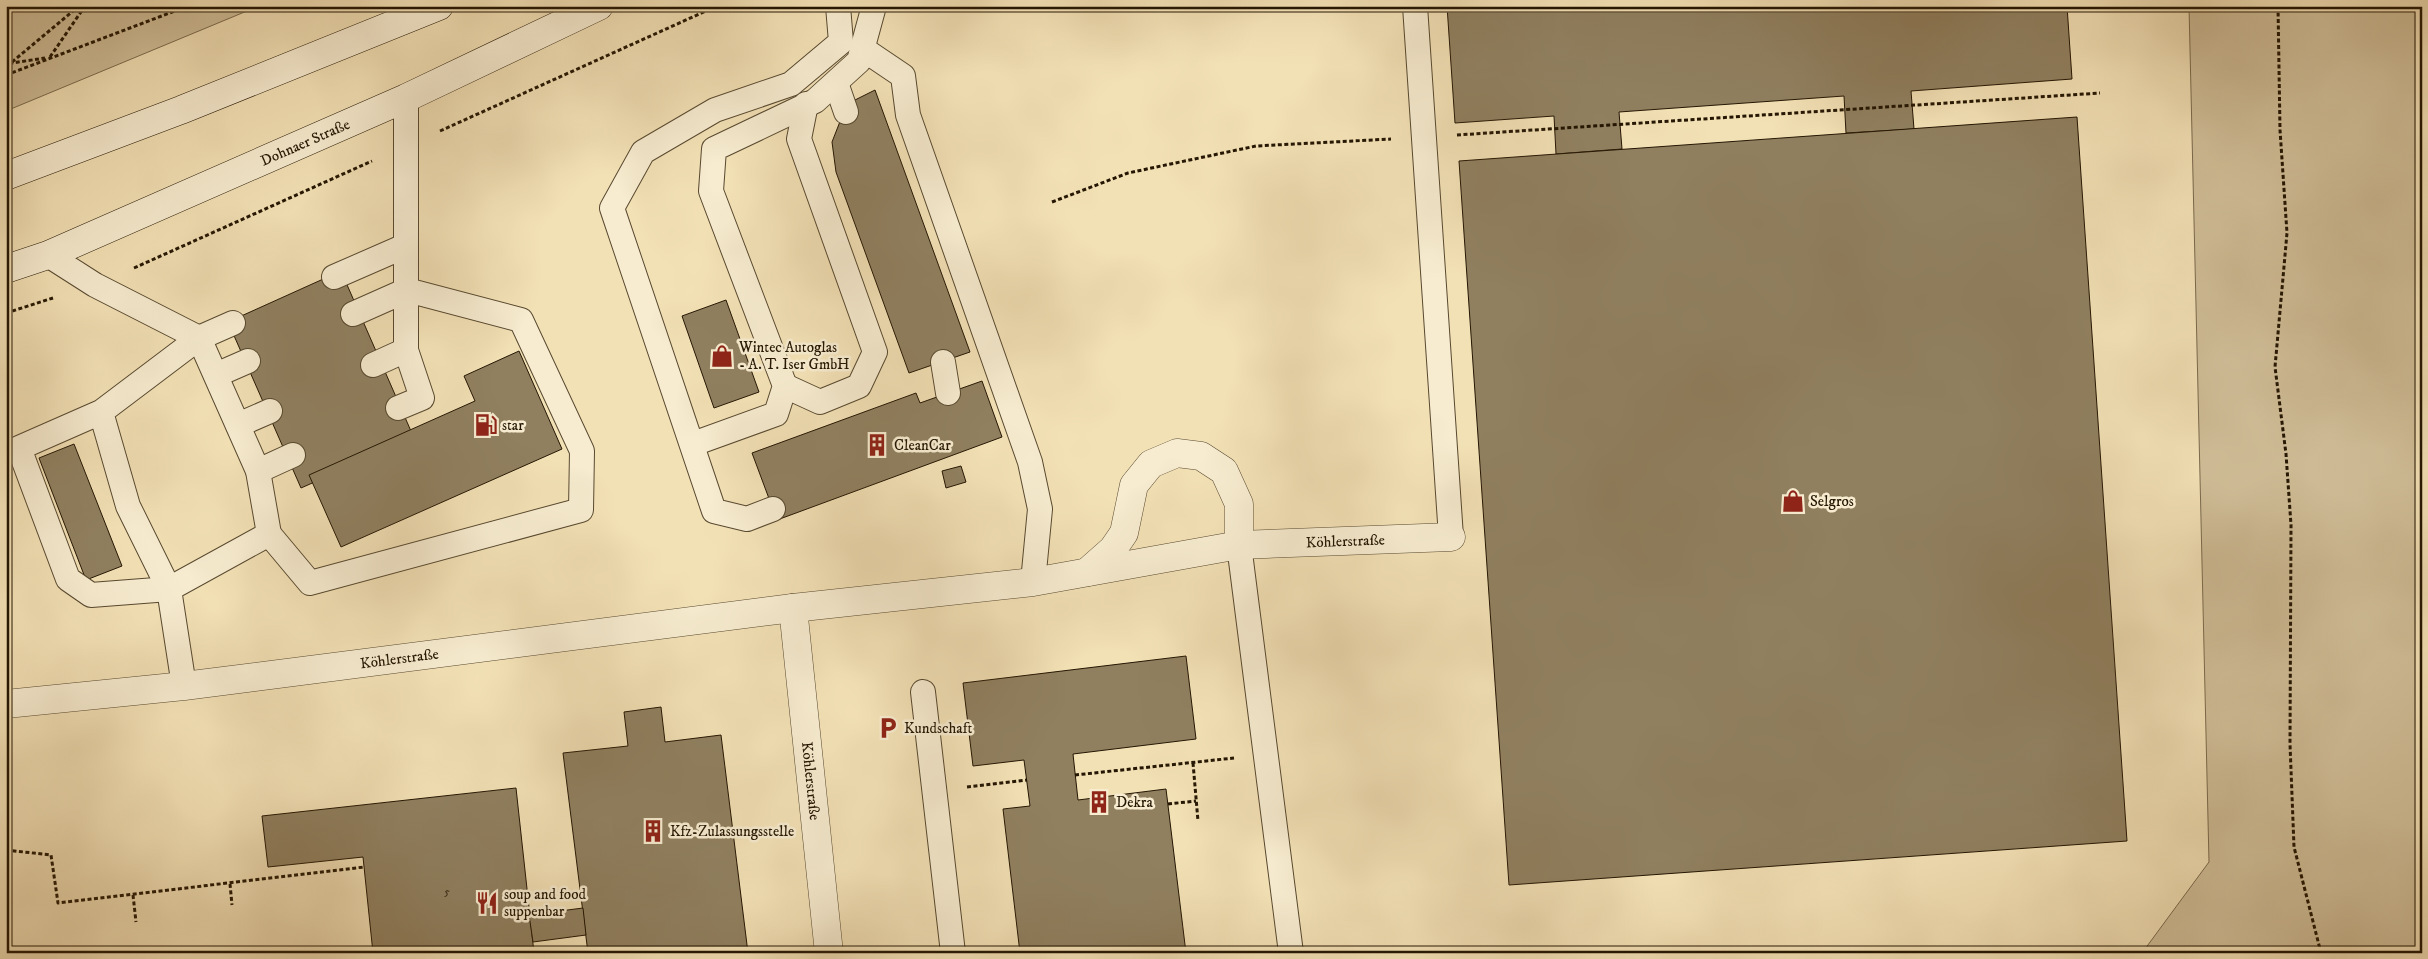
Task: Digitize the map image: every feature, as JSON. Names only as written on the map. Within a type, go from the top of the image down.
[{"type":"street","points":[[6,176],[182,110],[438,6]]},
{"type":"street","name":"Dohnaer Straße","points":[[6,269],[48,255],[406,98],[599,6]]},
{"type":"street","name":"Köhlerstraße","points":[[1087,572],[1114,549],[1124,533],[1134,485],[1151,464],[1177,453],[1201,456],[1224,471],[1239,504],[1239,545]]},
{"type":"street","name":"Köhlerstraße","points":[[6,704],[184,686],[793,608],[1033,582],[1239,545],[1451,537]]},
{"type":"street","name":"Köhlerstraße","points":[[793,608],[829,953]]},
{"type":"lane","points":[[773,509],[747,519],[714,511],[612,208],[643,152],[715,110],[791,84],[841,42],[838,6]]},
{"type":"lane","points":[[693,444],[776,414],[785,386],[711,191],[714,148],[815,101],[836,83],[859,61],[874,6]]},
{"type":"lane","points":[[1415,6],[1451,537]]},
{"type":"lane","points":[[863,49],[903,76],[908,115],[1030,462],[1040,509],[1033,582]]},
{"type":"lane","points":[[836,83],[846,112]]},
{"type":"lane","points":[[398,408],[422,398],[406,350],[406,98]]},
{"type":"lane","points":[[785,386],[820,402],[859,386],[875,352],[799,139],[806,104]]},
{"type":"lane","points":[[334,277],[405,246]]},
{"type":"lane","points":[[48,255],[95,285],[199,338],[258,471],[269,534],[310,583],[581,510],[582,451],[521,320],[407,290],[353,314]]},
{"type":"lane","points":[[233,323],[199,338],[101,412],[18,448],[68,579],[90,595],[169,589],[269,534]]},
{"type":"lane","points":[[373,365],[406,350]]},
{"type":"lane","points":[[216,375],[248,361]]},
{"type":"lane","points":[[943,362],[948,393]]},
{"type":"lane","points":[[238,425],[270,411]]},
{"type":"lane","points":[[101,412],[128,506],[169,589],[184,686]]},
{"type":"lane","points":[[258,471],[293,455]]},
{"type":"lane","points":[[1239,545],[1291,953]]},
{"type":"lane","points":[[923,692],[953,953]]},
{"type":"path","points":[[12,63],[80,6]]},
{"type":"path","points":[[12,63],[50,58],[85,6]]},
{"type":"path","points":[[6,75],[188,6]]},
{"type":"path","points":[[6,313],[95,285],[717,6]]},
{"type":"path","points":[[2278,6],[2280,130],[2287,233],[2275,367],[2286,454],[2291,525],[2290,744],[2294,848],[2321,953]]},
{"type":"path","points":[[6,56],[12,63]]},
{"type":"path","points":[[1052,202],[1128,173],[1256,146],[2100,94]]},
{"type":"path","points":[[1076,775],[1266,754]]},
{"type":"path","points":[[1193,763],[1198,821]]},
{"type":"path","points":[[934,790],[1027,780]]},
{"type":"path","points":[[1168,804],[1196,801]]},
{"type":"path","points":[[6,850],[52,855],[58,903],[364,868]]},
{"type":"path","points":[[230,884],[232,905]]},
{"type":"path","points":[[133,895],[136,922]]},
{"type":"shaded area","points":[[6,6],[259,6],[6,111]]},
{"type":"shaded area","points":[[2189,6],[2422,6],[2422,953],[2142,953],[2209,862]]},
{"type":"building","points":[[1447,6],[2067,6],[2072,79],[1911,91],[1914,129],[1846,133],[1844,96],[1619,112],[1622,149],[1556,154],[1554,116],[1455,123]]},
{"type":"building","points":[[875,90],[970,352],[909,373],[836,172],[832,142],[841,119],[855,100]]},
{"type":"building","name":"Selgros","points":[[2077,117],[2127,841],[1509,885],[1459,161]]},
{"type":"building","points":[[341,271],[414,438],[301,488],[228,322]]},
{"type":"building","points":[[726,300],[759,392],[714,408],[682,316]]},
{"type":"building","name":"star","points":[[519,351],[562,449],[341,547],[309,475],[475,401],[464,376]]},
{"type":"building","name":"CleanCar","points":[[982,381],[1002,437],[777,520],[752,453],[916,393],[920,403]]},
{"type":"building","points":[[74,444],[122,566],[86,580],[39,458]]},
{"type":"building","points":[[961,466],[966,482],[946,488],[942,471]]},
{"type":"building","name":"Dekra","points":[[1186,656],[1196,739],[1073,754],[1078,800],[1166,789],[1186,953],[1020,953],[1003,809],[1030,806],[1024,760],[973,766],[963,683]]},
{"type":"building","name":"Kfz-Zulassungsstelle","points":[[661,707],[665,742],[721,735],[748,953],[588,953],[563,753],[628,746],[624,712]]},
{"type":"building","points":[[516,788],[534,953],[373,953],[363,857],[268,867],[262,816]]},
{"type":"building","points":[[583,908],[586,935],[533,942],[529,915]]},
{"type":"place","name":"Wintec Autoglas - A. T. Iser GmbH","points":[[722,356]]},
{"type":"place","name":"star","points":[[486,425]]},
{"type":"place","name":"CleanCar","points":[[877,445]]},
{"type":"place","name":"Selgros","points":[[1793,501]]},
{"type":"place","name":"Kundschaft","points":[[888,728]]},
{"type":"place","name":"Dekra","points":[[1099,802]]},
{"type":"place","name":"Kfz-Zulassungsstelle","points":[[653,831]]},
{"type":"place","name":"soup and food suppenbar","points":[[487,903]]}]
